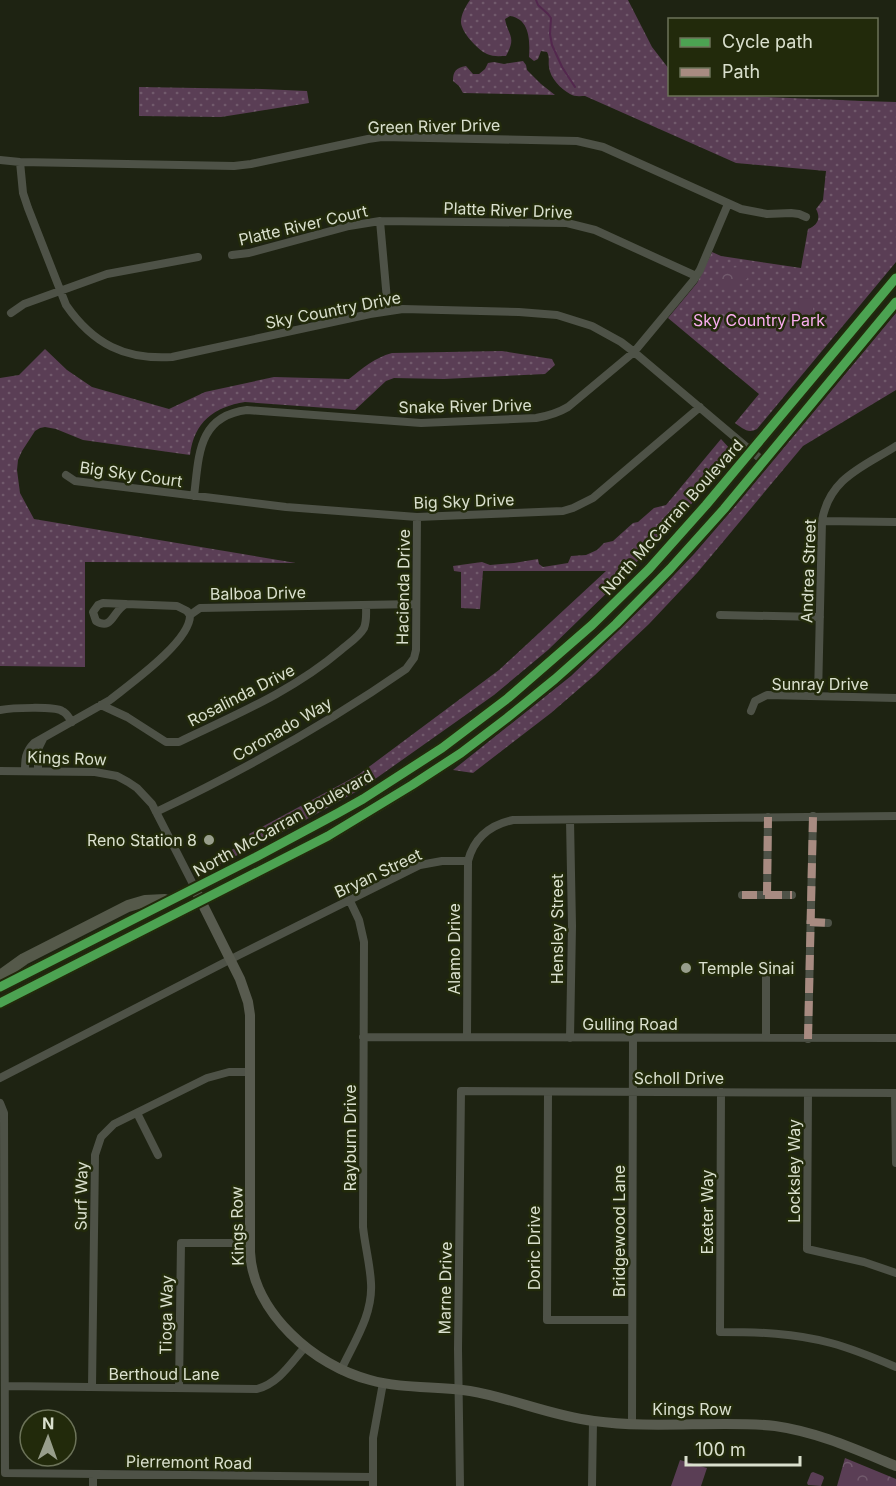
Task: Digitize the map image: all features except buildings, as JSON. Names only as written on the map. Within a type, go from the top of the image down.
[{"type":"main road","name":"North McCarran Boulevard","points":[[0,987],[300,834],[363,799],[442,748],[508,698],[623,596],[673,543],[896,278]]},
{"type":"main road","name":"North McCarran Boulevard","points":[[0,1003],[319,841],[378,807],[460,753],[518,709],[591,647],[697,540],[896,302]]},
{"type":"main road","points":[[508,698],[518,709]]},
{"type":"main road","name":"Kings Row","points":[[195,888],[248,1002],[251,1027],[250,1262],[260,1290],[271,1310],[305,1347],[341,1370],[383,1383],[459,1389],[592,1421],[632,1424],[759,1425],[785,1428],[820,1436],[896,1466]]},
{"type":"main road","points":[[0,976],[24,959],[128,906],[145,901],[172,899]]},
{"type":"street","name":"Green River Drive","points":[[0,160],[234,166],[382,137],[568,140],[603,147],[728,204],[753,213],[791,213],[806,217]]},
{"type":"street","name":"Sky Country Drive","points":[[20,162],[23,193],[66,305],[75,318],[96,338],[120,351],[146,357],[172,357],[403,309],[507,311],[557,315],[592,326],[621,342],[763,460]]},
{"type":"street","name":"Snake River Drive","points":[[194,496],[202,442],[213,425],[229,414],[247,410],[421,423],[537,418],[568,407],[634,352],[696,276],[728,204]]},
{"type":"street","points":[[380,221],[388,311]]},
{"type":"street","name":"Platte River Drive","points":[[380,221],[581,225],[696,276]]},
{"type":"street","name":"Platte River Court","points":[[232,255],[249,253],[349,226],[380,221]]},
{"type":"street","points":[[11,313],[24,304],[106,274],[198,257]]},
{"type":"street","name":"Big Sky Drive","points":[[194,496],[286,507],[417,517],[563,511],[592,498],[700,407]]},
{"type":"street","name":"Andrea Street","points":[[818,696],[822,521],[827,501],[839,483],[896,446]]},
{"type":"street","name":"Big Sky Court","points":[[66,475],[75,481],[194,496]]},
{"type":"street","name":"Hacienda Drive","points":[[414,658],[416,650],[417,517]]},
{"type":"street","points":[[822,521],[896,522]]},
{"type":"street","points":[[126,604],[177,606],[190,615]]},
{"type":"street","name":"Balboa Drive","points":[[25,771],[26,754],[29,748],[121,691],[175,645],[189,622],[190,615],[200,608],[416,604]]},
{"type":"street","name":"Rosalinda Drive","points":[[100,705],[127,717],[166,742],[179,742],[285,690],[324,663],[360,633],[366,619],[366,605]]},
{"type":"street","points":[[720,615],[820,617]]},
{"type":"street","name":"Coronado Way","points":[[156,812],[305,735],[406,669],[414,658]]},
{"type":"street","name":"Sunray Drive","points":[[751,711],[755,701],[767,695],[896,698]]},
{"type":"street","points":[[0,705],[9,708]]},
{"type":"street","points":[[0,710],[9,708],[60,710],[72,722]]},
{"type":"street","points":[[38,771],[38,749],[44,738]]},
{"type":"street","name":"Kings Row","points":[[0,771],[95,772],[117,776],[137,788],[152,804],[195,888]]},
{"type":"street","points":[[808,1039],[813,816]]},
{"type":"street","points":[[468,861],[480,837],[493,826],[513,820],[896,816]]},
{"type":"street","points":[[767,895],[768,817]]},
{"type":"street","name":"Hensley Street","points":[[570,820],[572,926],[570,1038]]},
{"type":"street","name":"Bryan Street","points":[[0,1078],[420,866],[442,861],[468,861]]},
{"type":"street","name":"Alamo Drive","points":[[467,1037],[468,861]]},
{"type":"street","points":[[742,895],[792,895]]},
{"type":"street","name":"Rayburn Drive","points":[[341,1370],[365,1322],[371,1298],[370,1268],[363,1227],[364,942],[359,920],[350,901]]},
{"type":"street","points":[[810,922],[828,922]]},
{"type":"street","points":[[766,969],[766,1038]]},
{"type":"street","name":"Gulling Road","points":[[363,1037],[896,1038]]},
{"type":"street","name":"Bridgewood Lane","points":[[632,1424],[633,1038]]},
{"type":"street","name":"Surf Way","points":[[92,1387],[95,1155],[101,1137],[114,1124],[207,1078],[229,1072],[251,1072]]},
{"type":"street","name":"Scholl Drive","points":[[461,1091],[896,1093]]},
{"type":"street","name":"Marne Drive","points":[[460,1486],[458,1349],[461,1091]]},
{"type":"street","name":"Doric Drive","points":[[548,1092],[547,1320],[632,1320]]},
{"type":"street","name":"Exeter Way","points":[[721,1092],[720,1332],[762,1332],[806,1337],[855,1350],[896,1367]]},
{"type":"street","name":"Locksley Way","points":[[808,1093],[807,1249],[864,1262],[896,1273]]},
{"type":"street","points":[[896,1093],[896,1163]]},
{"type":"street","points":[[0,1103],[4,1113],[6,1386],[2,1426]]},
{"type":"street","points":[[137,1113],[158,1155]]},
{"type":"street","name":"Tioga Way","points":[[179,1388],[181,1243],[250,1244]]},
{"type":"street","name":"Berthoud Lane","points":[[6,1386],[257,1389],[265,1387],[278,1378],[305,1347]]},
{"type":"street","points":[[373,1486],[374,1438],[383,1383]]},
{"type":"street","points":[[592,1421],[592,1486]]},
{"type":"street","name":"Pierremont Road","points":[[2,1426],[5,1473],[373,1477]]},
{"type":"street","points":[[93,1474],[93,1486]]},
{"type":"green space","name":"Sky Country Park","points":[[470,0],[628,0],[652,47],[668,68],[668,96],[750,96],[896,102],[896,262],[757,429],[748,431],[735,423],[759,394],[668,318],[697,283],[712,252],[721,256],[801,268],[808,229],[818,221],[816,209],[823,200],[826,171],[736,163],[585,96],[572,95],[551,75],[547,52],[541,51],[538,59],[534,61],[529,57],[527,32],[522,21],[510,16],[505,19],[511,36],[511,44],[506,56],[496,56],[483,52],[467,35],[461,22]]},
{"type":"green space","points":[[523,61],[527,70],[555,95],[463,93],[453,81],[454,72],[466,66],[473,74],[479,74],[488,63],[504,64]]},
{"type":"green space","points":[[139,87],[307,91],[309,103],[221,117],[139,116]]},
{"type":"green space","points":[[743,267],[749,272],[747,279],[728,288],[717,282],[719,274],[726,268]]},
{"type":"green space","points":[[799,298],[813,299],[813,323],[798,323]]},
{"type":"green space","points":[[896,313],[896,390],[803,446],[697,573],[649,624],[551,713],[473,773],[453,770],[571,676],[655,595],[732,510]]},
{"type":"green space","points":[[45,349],[67,370],[92,387],[169,409],[205,392],[274,377],[349,379],[364,367],[392,353],[502,351],[552,359],[555,365],[545,374],[444,379],[394,378],[386,381],[355,410],[245,402],[234,404],[207,418],[196,434],[190,455],[83,440],[56,429],[40,428],[35,431],[22,451],[17,470],[20,493],[34,519],[296,563],[85,562],[85,667],[0,666],[0,378],[19,375]]},
{"type":"green space","points":[[721,439],[731,450],[731,459],[697,498],[616,584],[548,650],[494,695],[361,789],[207,871],[198,866],[252,840],[249,834],[358,775],[499,670],[606,571],[483,571],[480,609],[461,608],[461,572],[454,571],[453,566],[482,562],[490,565],[538,559],[539,564],[543,567],[568,563],[571,556],[586,555],[597,550],[604,543],[613,541],[654,508],[666,505]]},
{"type":"green space","points":[[845,1458],[896,1479],[896,1486],[837,1486]]},
{"type":"green space","points":[[680,1460],[707,1468],[701,1486],[671,1486]]},
{"type":"green space","points":[[813,1472],[823,1476],[821,1486],[808,1485]]},
{"type":"waterway","points":[[536,0],[551,18],[552,45],[575,87]]},
{"type":"marked path","points":[[808,1039],[813,816]]},
{"type":"marked path","points":[[742,895],[767,895],[768,817]]},
{"type":"marked path","points":[[767,895],[792,895]]},
{"type":"marked path","points":[[810,922],[828,923]]},
{"type":"cycle path","points":[[0,987],[256,857],[363,799],[442,748],[508,698],[592,625],[649,569],[706,505],[896,278]]},
{"type":"cycle path","points":[[0,1003],[328,836],[461,753],[507,718],[591,647],[670,569],[724,509],[896,302]]},
{"type":"place","name":"Reno Station 8","points":[[209,840]]},
{"type":"place","name":"Temple Sinai","points":[[686,968]]}]
